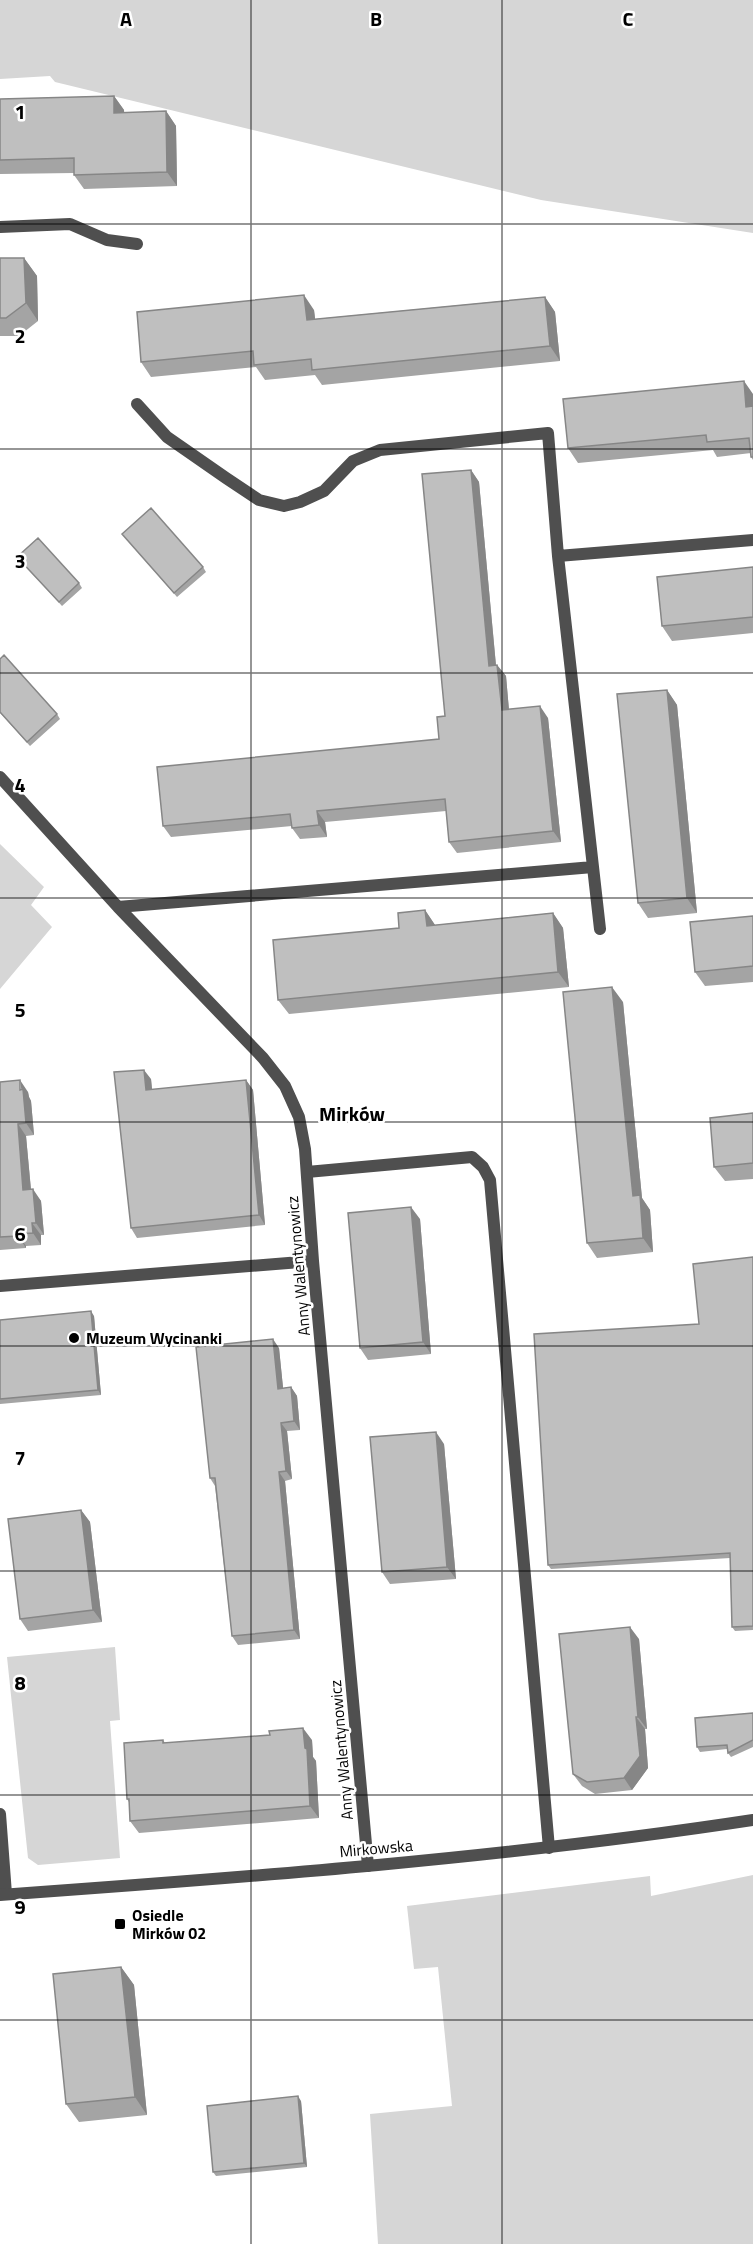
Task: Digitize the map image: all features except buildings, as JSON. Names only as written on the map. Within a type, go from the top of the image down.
[{"type":"street","points":[[0,227],[70,224],[107,240],[137,244]]},
{"type":"street","points":[[137,404],[167,437],[226,478],[259,500],[284,506],[300,502],[324,491],[353,461],[380,450],[548,433],[558,556],[600,929]]},
{"type":"street","points":[[558,556],[753,540]]},
{"type":"street","name":"Anny Walentynowicz","points":[[0,777],[118,908],[275,1071],[299,1116],[306,1149],[313,1261],[368,1866]]},
{"type":"street","points":[[118,908],[593,867]]},
{"type":"street","points":[[307,1172],[472,1157],[483,1167],[490,1180],[549,1848]]},
{"type":"street","points":[[0,1286],[313,1261]]},
{"type":"street","points":[[0,1814],[3,1895]]},
{"type":"street","name":"Mirkowska","points":[[3,1895],[368,1866],[549,1848],[753,1820]]},
{"type":"shaded area","points":[[0,0],[753,0],[753,233],[541,200],[55,82],[50,76],[0,79]]},
{"type":"shaded area","points":[[0,844],[44,887],[31,905],[52,927],[0,989]]},
{"type":"shaded area","points":[[115,1647],[120,1720],[110,1721],[120,1858],[38,1865],[28,1858],[7,1657]]},
{"type":"shaded area","points":[[753,1875],[753,2244],[378,2244],[370,2114],[452,2106],[438,1967],[414,1969],[407,1906],[650,1876],[651,1896]]},
{"type":"place","name":"Muzeum Wycinanki","points":[[74,1338]]},
{"type":"place","name":"Osiedle Mirków 02","points":[[120,1924]]},
{"type":"district","name":"Mirków","points":[[352,1114]]}]
